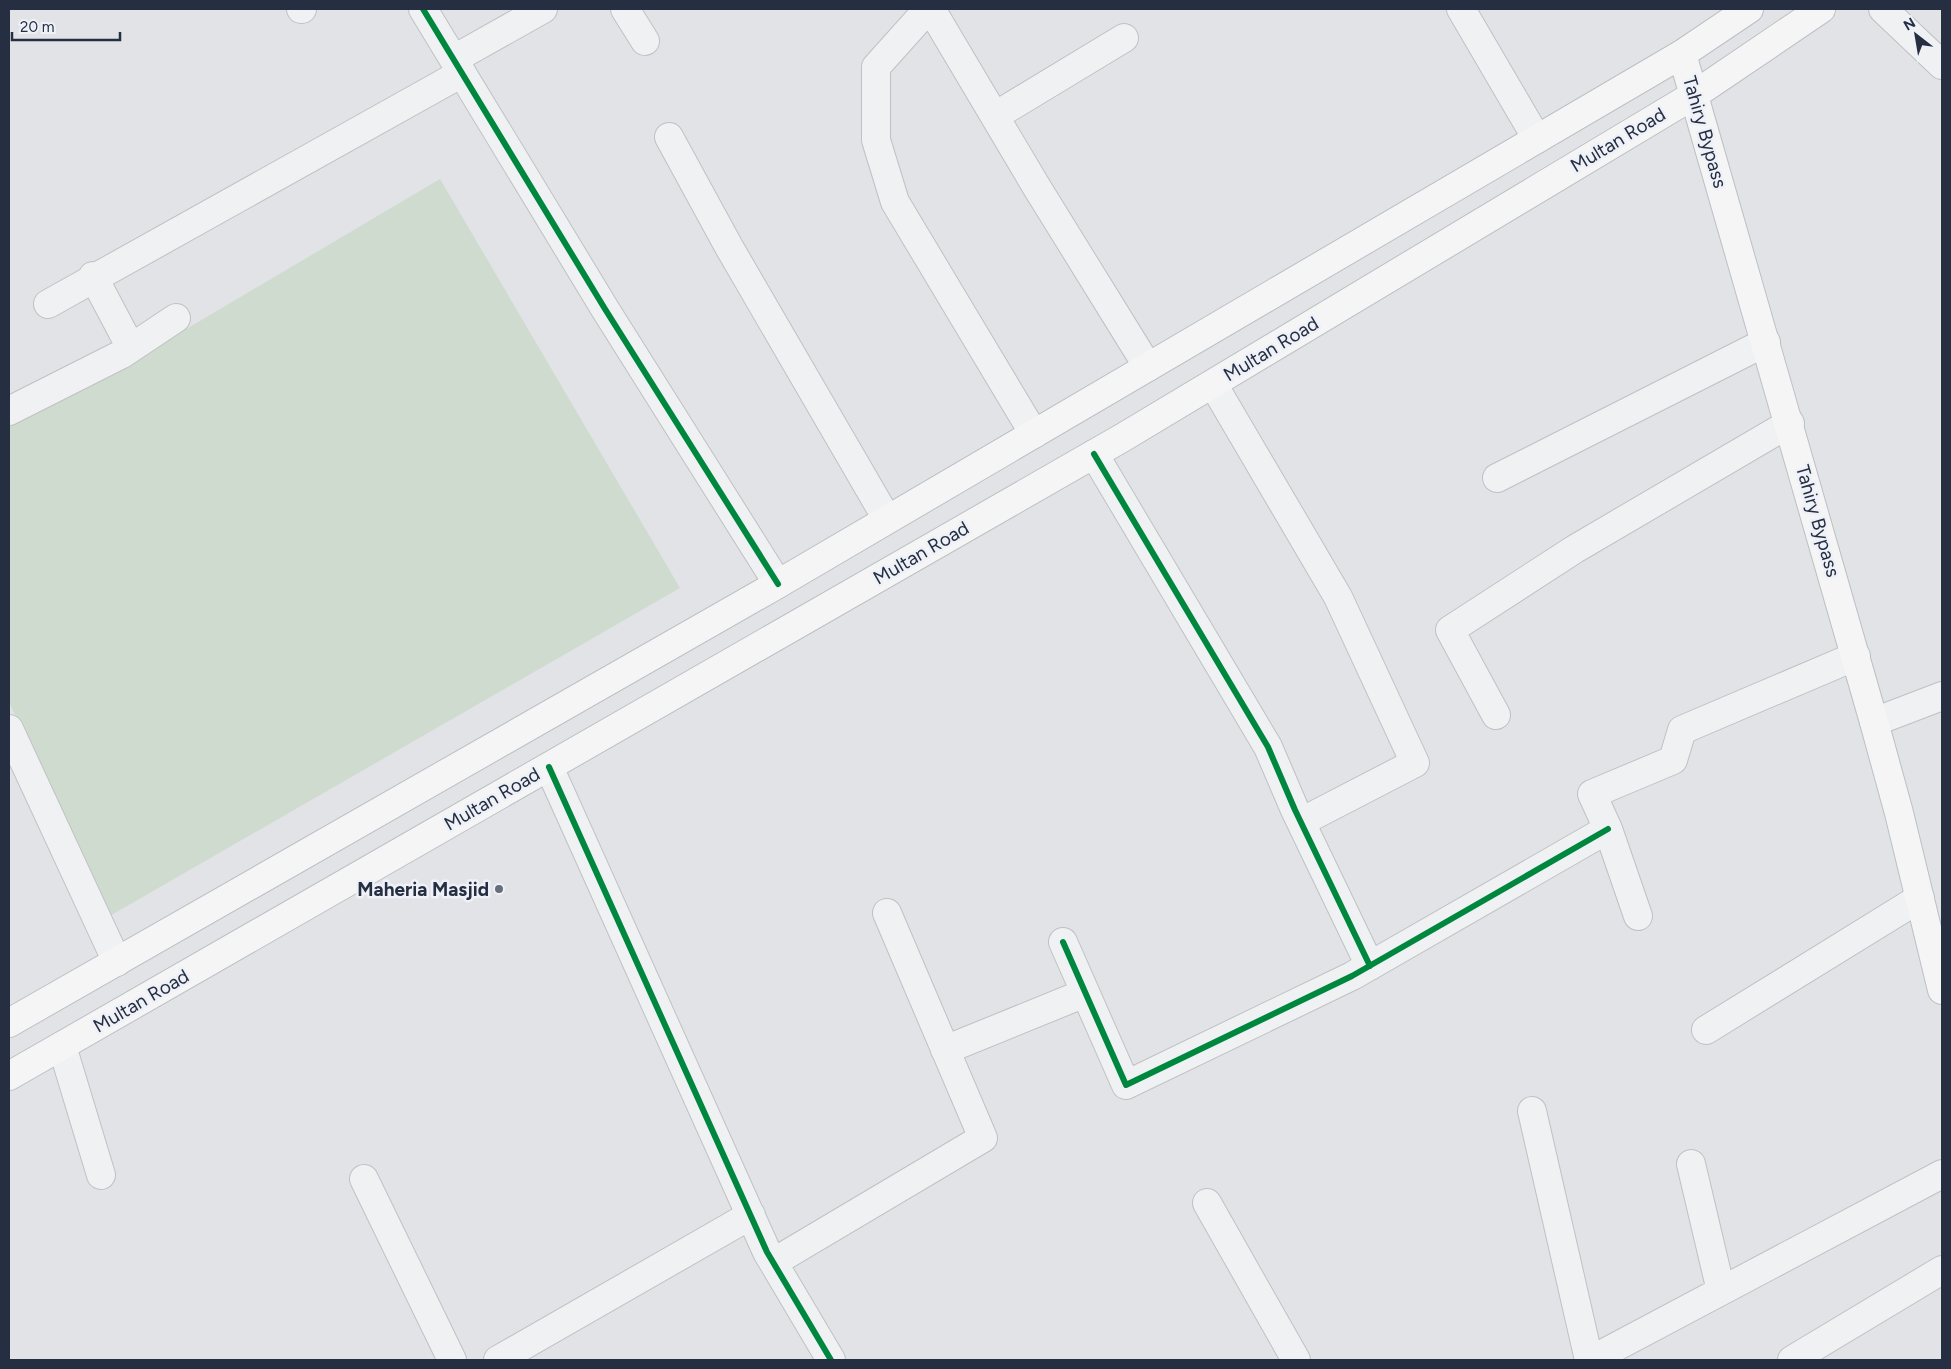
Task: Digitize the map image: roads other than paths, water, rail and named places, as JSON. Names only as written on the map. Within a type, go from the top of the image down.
[{"type":"main road","points":[[9,1022],[778,584],[1682,54],[1749,9]]},
{"type":"main road","name":"Multan Road","points":[[9,1076],[1094,454],[1694,95],[1821,9]]},
{"type":"main road","name":"Tahiry Bypass","points":[[1682,54],[1856,656],[1920,898],[1942,990]]},
{"type":"street","points":[[423,9],[604,309],[778,584]]},
{"type":"street","points":[[48,304],[458,66],[543,9]]},
{"type":"street","points":[[625,9],[645,41]]},
{"type":"street","points":[[1034,434],[895,202],[876,140],[876,68],[930,9],[1148,367]]},
{"type":"street","points":[[1461,9],[1537,139]]},
{"type":"street","points":[[1883,9],[1942,65]]},
{"type":"street","points":[[995,116],[1124,38]]},
{"type":"street","points":[[669,136],[729,247],[887,519]]},
{"type":"street","points":[[94,276],[131,348]]},
{"type":"street","points":[[9,411],[131,348],[176,318]]},
{"type":"street","points":[[1497,478],[1766,342]]},
{"type":"street","points":[[1212,384],[1338,596],[1415,763],[1301,822]]},
{"type":"street","points":[[1496,715],[1450,630],[1575,549],[1790,423]]},
{"type":"street","points":[[1094,454],[1268,747],[1301,822],[1370,966]]},
{"type":"street","points":[[1638,916],[1608,829],[1592,794],[1674,760],[1682,730],[1856,656]]},
{"type":"street","points":[[1874,722],[1942,696]]},
{"type":"street","points":[[9,729],[117,962]]},
{"type":"street","points":[[549,766],[751,1215],[774,1262],[831,1360]]},
{"type":"street","points":[[1063,942],[1126,1085],[1370,966],[1608,829]]},
{"type":"street","points":[[1706,1030],[1920,898]]},
{"type":"street","points":[[774,1262],[983,1138],[887,913]]},
{"type":"street","points":[[945,1050],[1086,993]]},
{"type":"street","points":[[62,1046],[101,1176]]},
{"type":"street","points":[[1532,1111],[1598,1358],[1942,1174]]},
{"type":"street","points":[[1691,1164],[1721,1291]]},
{"type":"street","points":[[364,1179],[452,1360]]},
{"type":"street","points":[[1207,1203],[1296,1360]]},
{"type":"street","points":[[498,1360],[751,1215]]},
{"type":"street","points":[[1792,1360],[1942,1270]]},
{"type":"place","name":"Maheria Masjid","points":[[499,889]]}]
